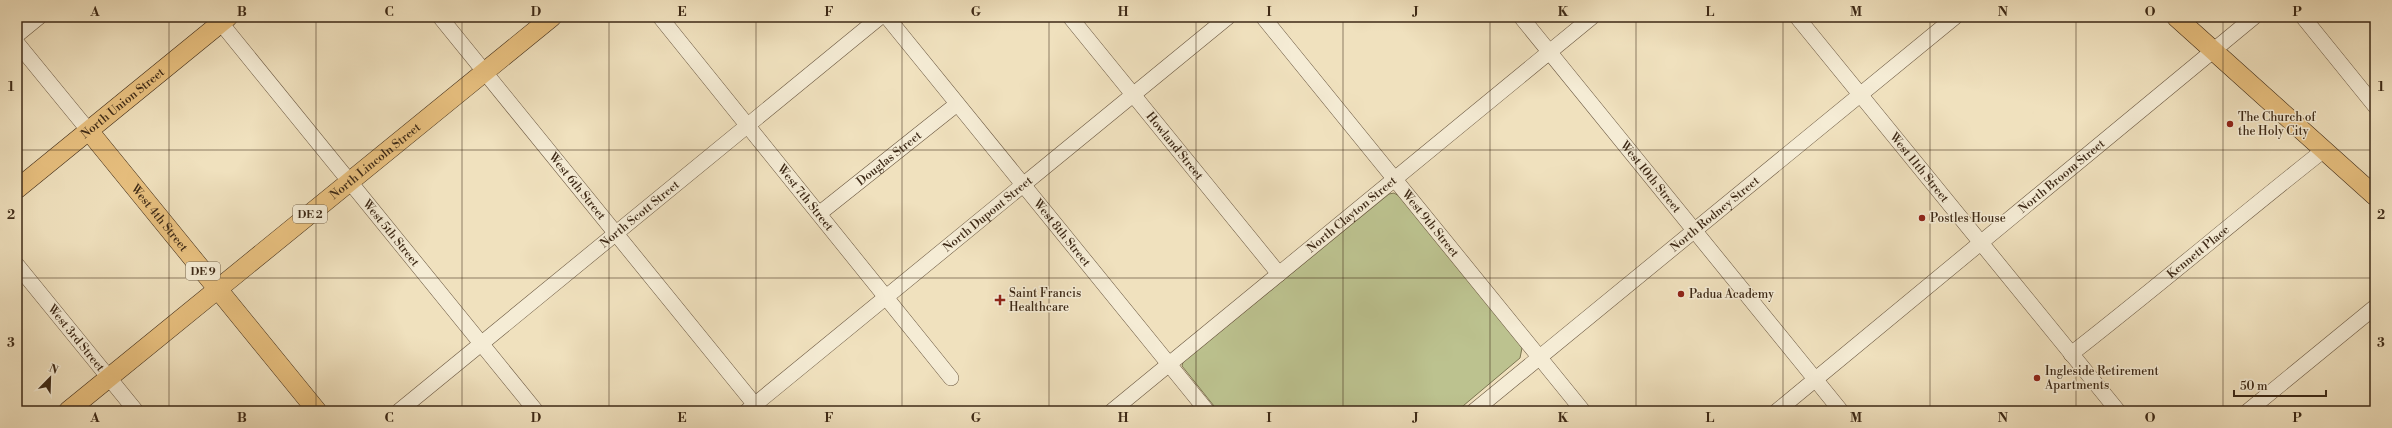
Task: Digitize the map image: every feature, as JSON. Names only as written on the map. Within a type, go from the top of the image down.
[{"type":"main road","name":"North Lincoln Street","points":[[68,411],[552,17]]},
{"type":"main road","points":[[2176,17],[2375,196]]},
{"type":"main road","name":"North Union Street","points":[[17,189],[89,131],[221,19]]},
{"type":"main road","name":"West 4th Street","points":[[89,131],[317,411]]},
{"type":"street","points":[[17,35],[39,17]]},
{"type":"street","name":"West 6th Street","points":[[440,17],[616,233],[754,409]]},
{"type":"street","name":"West 7th Street","points":[[660,17],[887,296],[951,378]]},
{"type":"street","name":"North Scott Street","points":[[399,411],[880,17]]},
{"type":"street","name":"West 8th Street","points":[[887,17],[1207,411]]},
{"type":"street","name":"Howland Street","points":[[1070,17],[1279,274]]},
{"type":"street","name":"North Dupont Street","points":[[754,409],[887,296],[1228,17]]},
{"type":"street","name":"West 9th Street","points":[[1263,17],[1583,411]]},
{"type":"street","name":"West 10th Street","points":[[1521,17],[1841,411]]},
{"type":"street","name":"North Clayton Street","points":[[1112,411],[1592,17]]},
{"type":"street","name":"West 11th Street","points":[[1797,17],[2118,411]]},
{"type":"street","name":"North Rodney Street","points":[[1474,411],[1539,357],[1604,307],[1694,230],[1955,17]]},
{"type":"street","name":"North Broom Street","points":[[1777,411],[1815,378],[2254,17]]},
{"type":"street","points":[[2303,17],[2375,106]]},
{"type":"street","name":"West 5th Street","points":[[221,19],[350,182],[536,411]]},
{"type":"street","name":"West 4th Street","points":[[17,43],[89,131]]},
{"type":"street","name":"Douglas Street","points":[[820,213],[957,104]]},
{"type":"street","name":"Kennett Place","points":[[2071,354],[2138,303],[2166,276],[2324,150]]},
{"type":"street","name":"West 3rd Street","points":[[17,265],[136,411]]},
{"type":"street","points":[[2248,411],[2375,307]]},
{"type":"green space","points":[[1394,193],[1399,196],[1518,342],[1522,348],[1520,358],[1457,411],[1218,411],[1182,366],[1183,362],[1389,194]]},
{"type":"place","name":"The Church of the Holy City","points":[[2230,124]]},
{"type":"place","name":"Postles House","points":[[1922,218]]},
{"type":"place","name":"Padua Academy","points":[[1681,294]]},
{"type":"place","name":"Saint Francis Healthcare","points":[[1000,300]]},
{"type":"place","name":"Ingleside Retirement Apartments","points":[[2037,378]]}]
